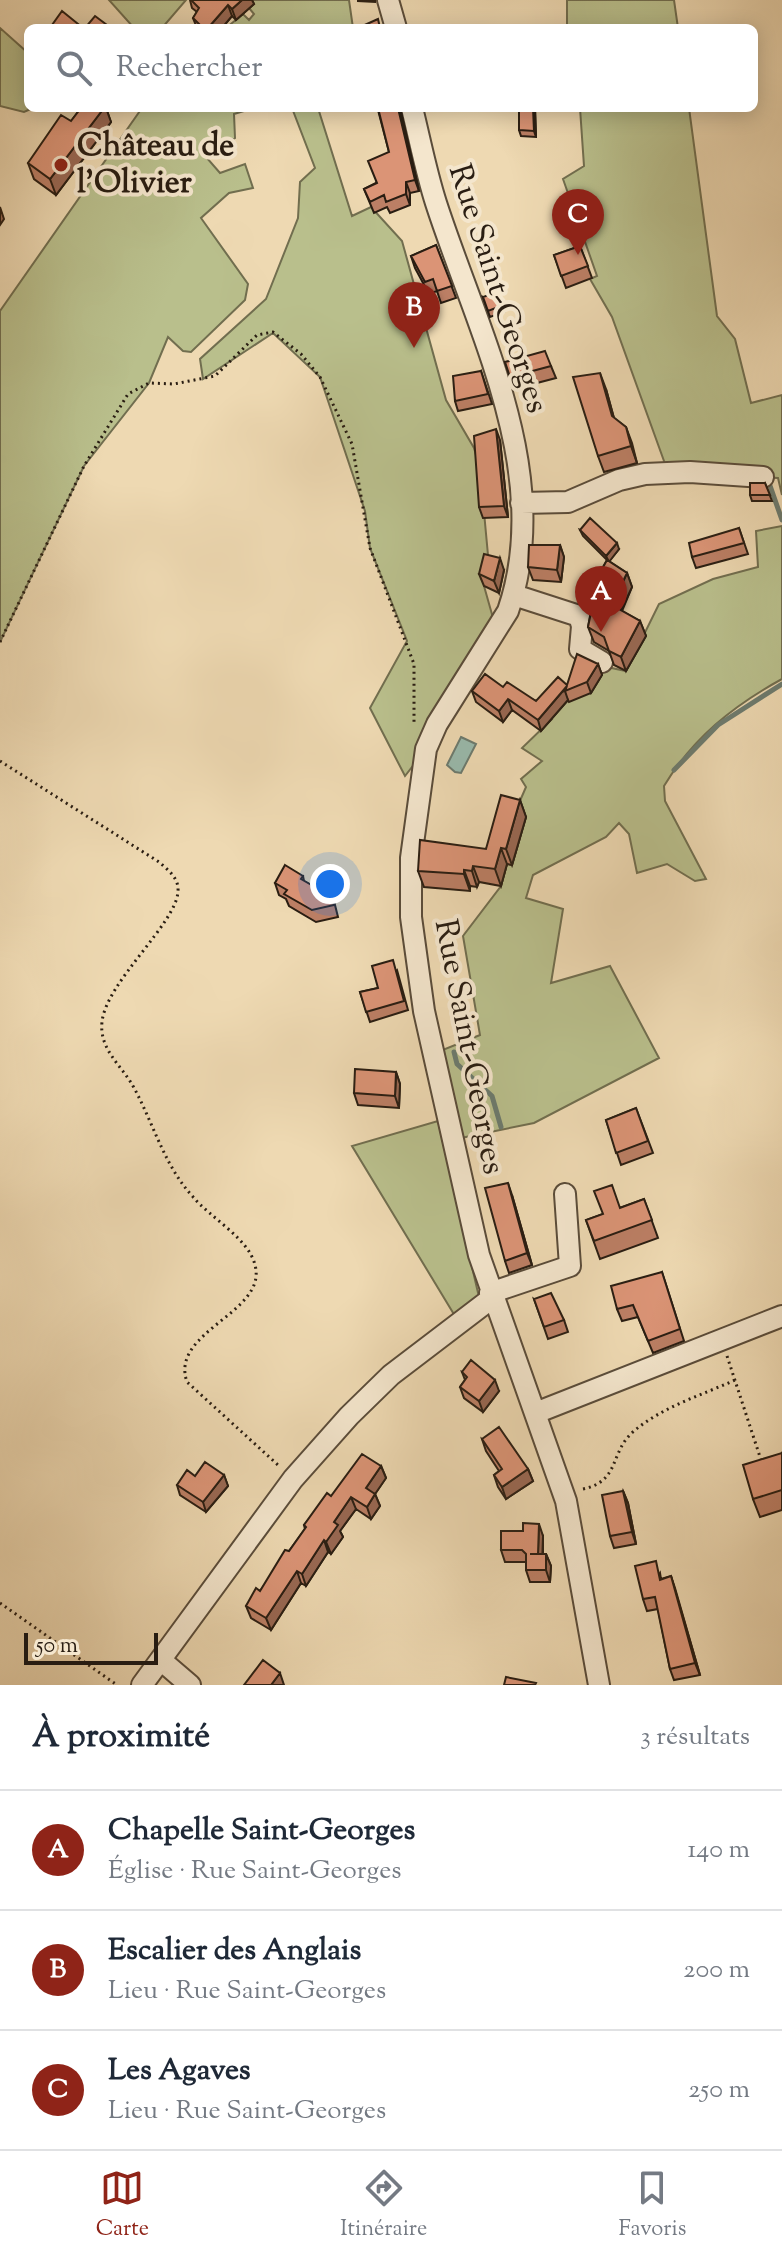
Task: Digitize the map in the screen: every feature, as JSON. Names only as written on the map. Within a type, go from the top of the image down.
[{"type":"street","points":[[388,0],[395,24]]},
{"type":"street","name":"Rue Saint-Georges","points":[[413,112],[436,203],[498,379],[513,442],[521,503],[514,595],[497,632],[431,736],[418,788],[411,858],[411,917],[424,1011],[491,1295],[538,1412],[564,1493],[599,1685]]},
{"type":"street","points":[[521,503],[568,502],[619,480],[645,474],[690,472],[763,477]]},
{"type":"street","points":[[514,595],[579,616],[582,626],[580,649],[602,662]]},
{"type":"street","points":[[142,1685],[293,1479],[372,1391],[491,1295],[570,1266],[565,1194]]},
{"type":"street","points":[[538,1412],[782,1316]]},
{"type":"street","points":[[162,1661],[190,1685]]},
{"type":"path","points":[[0,642],[84,466],[128,394],[149,383],[174,384],[215,376],[257,335],[273,332],[301,354],[320,377],[352,444],[370,548],[414,664],[414,725],[431,736]]},
{"type":"path","points":[[0,761],[159,862],[177,881],[178,893],[174,903],[109,1003],[102,1020],[103,1037],[108,1052],[132,1086],[175,1172],[192,1197],[250,1254],[256,1266],[256,1280],[242,1301],[185,1354],[182,1368],[187,1382],[293,1479]]},
{"type":"path","points":[[722,1340],[764,1470]]},
{"type":"path","points":[[564,1493],[602,1484],[623,1442],[634,1431],[666,1411],[735,1380]]},
{"type":"path","points":[[0,1603],[117,1685]]},
{"type":"green space","points":[[109,0],[186,0],[165,24],[130,24]]},
{"type":"green space","points":[[250,0],[349,0],[352,24],[231,24],[243,14],[249,20],[254,14],[249,8],[253,4]]},
{"type":"green space","points":[[567,0],[674,0],[677,24],[567,24]]},
{"type":"green space","points":[[0,28],[24,49],[24,112],[0,106]]},
{"type":"green space","points":[[139,112],[241,112],[234,114],[235,138],[206,157],[220,173],[245,164],[253,188],[229,193],[201,218],[248,284],[245,300],[191,352],[183,351],[168,337],[149,383],[84,466],[0,642],[0,311]]},
{"type":"green space","points":[[294,112],[319,112],[352,216],[371,207],[402,241],[446,400],[474,448],[480,469],[489,566],[484,586],[497,632],[426,749],[405,776],[370,708],[407,641],[370,548],[365,511],[320,377],[273,333],[203,379],[200,359],[266,299],[298,218],[300,182],[315,168]]},
{"type":"green space","points":[[580,112],[690,112],[717,316],[735,339],[751,403],[782,395],[782,495],[778,478],[668,472],[612,317],[590,279],[597,276],[563,179],[584,166]]},
{"type":"green space","points":[[782,526],[782,679],[747,700],[701,738],[664,786],[665,801],[706,879],[695,881],[667,864],[637,873],[629,834],[619,823],[606,837],[533,875],[526,898],[563,909],[551,983],[610,966],[659,1058],[534,1123],[456,1139],[435,1053],[480,1035],[463,936],[501,886],[507,864],[512,865],[526,817],[516,810],[526,787],[521,779],[542,761],[522,748],[552,719],[545,707],[596,684],[605,669],[602,666],[626,671],[659,604],[713,579],[758,567],[756,531]]},
{"type":"green space","points":[[438,1121],[479,1297],[455,1316],[352,1146]]},
{"type":"shaded area","points":[[461,737],[476,744],[461,773],[447,765]]},
{"type":"building","points":[[191,0],[242,0],[232,9],[228,5],[211,24],[199,24],[193,18],[199,8]]},
{"type":"building","points":[[62,11],[78,24],[53,24]]},
{"type":"building","points":[[95,16],[106,24],[88,24]]},
{"type":"building","points":[[78,112],[101,112],[50,179],[28,163],[61,115],[71,121]]},
{"type":"building","points":[[379,112],[399,112],[415,180],[406,182],[406,194],[386,202],[384,195],[370,202],[364,189],[377,183],[368,161],[389,152]]},
{"type":"building","points":[[519,112],[533,112],[534,131],[519,130]]},
{"type":"building","points":[[436,245],[452,286],[437,291],[433,279],[425,282],[411,256]]},
{"type":"building","points":[[580,246],[588,266],[561,276],[554,255]]},
{"type":"building","points":[[494,293],[501,306],[488,311],[483,297]]},
{"type":"building","points":[[545,351],[551,366],[510,377],[505,362]]},
{"type":"building","points":[[481,371],[488,394],[455,401],[453,376]]},
{"type":"building","points":[[600,373],[612,416],[626,427],[631,446],[598,456],[573,377]]},
{"type":"building","points":[[496,429],[504,506],[479,507],[474,436]]},
{"type":"building","points":[[750,483],[765,483],[770,495],[750,495]]},
{"type":"building","points":[[590,518],[617,543],[606,556],[580,530]]},
{"type":"building","points":[[739,528],[744,543],[692,557],[689,543]]},
{"type":"building","points":[[529,545],[560,545],[557,570],[528,567]]},
{"type":"building","points":[[484,554],[500,558],[494,581],[479,574]]},
{"type":"building","points":[[607,560],[627,573],[612,605],[640,621],[621,657],[609,651],[604,637],[588,627],[593,603],[586,598]]},
{"type":"building","points":[[577,654],[598,664],[587,682],[565,691],[567,686],[538,720],[508,699],[499,711],[472,691],[485,674],[503,687],[507,682],[536,701],[558,677],[567,685]]},
{"type":"building","points":[[501,795],[520,800],[506,849],[501,848],[495,869],[473,866],[472,871],[464,870],[464,874],[418,871],[420,840],[486,849]]},
{"type":"building","points":[[285,865],[322,891],[331,889],[334,905],[312,910],[284,894],[287,890],[275,883]]},
{"type":"building","points":[[393,960],[404,1001],[366,1012],[360,992],[378,988],[372,966]]},
{"type":"building","points":[[355,1069],[396,1072],[395,1096],[354,1093]]},
{"type":"building","points":[[636,1108],[648,1141],[616,1153],[606,1120]]},
{"type":"building","points":[[508,1183],[527,1253],[505,1261],[485,1188]]},
{"type":"building","points":[[612,1185],[620,1208],[644,1199],[652,1220],[594,1241],[586,1220],[603,1214],[594,1191]]},
{"type":"building","points":[[662,1272],[680,1329],[648,1341],[633,1305],[617,1309],[611,1286]]},
{"type":"building","points":[[551,1293],[564,1320],[544,1327],[534,1299]]},
{"type":"building","points":[[471,1360],[495,1380],[479,1401],[460,1387],[467,1377],[462,1372]]},
{"type":"building","points":[[499,1427],[528,1469],[502,1487],[494,1475],[502,1469],[482,1439]]},
{"type":"building","points":[[782,1453],[782,1490],[753,1499],[743,1465]]},
{"type":"building","points":[[362,1454],[381,1466],[366,1488],[375,1494],[367,1507],[351,1497],[334,1522],[338,1525],[326,1542],[324,1540],[302,1574],[297,1571],[266,1618],[246,1606],[256,1588],[260,1591],[285,1550],[289,1551],[327,1493],[331,1496]]},
{"type":"building","points":[[205,1462],[224,1475],[203,1502],[177,1485],[187,1470],[195,1476]]},
{"type":"building","points":[[623,1491],[632,1532],[610,1536],[602,1495]]},
{"type":"building","points":[[523,1523],[539,1524],[538,1554],[546,1554],[546,1570],[526,1570],[526,1554],[522,1550],[501,1550],[501,1531],[523,1531]]},
{"type":"building","points":[[656,1561],[660,1580],[671,1576],[695,1663],[670,1669],[655,1597],[643,1599],[635,1566]]},
{"type":"building","points":[[263,1660],[280,1673],[271,1685],[244,1685]]},
{"type":"building","points":[[506,1677],[536,1683],[504,1685]]},
{"type":"waterway","points":[[768,480],[782,520]]},
{"type":"waterway","points":[[674,770],[718,725],[782,684]]},
{"type":"waterway","points":[[454,1052],[457,1064],[492,1096],[501,1127]]},
{"type":"place","name":"Château de l'Olivier","points":[[61,165]]},
{"type":"place","name":"Les Agaves","points":[[578,255]]},
{"type":"place","name":"Escalier des Anglais","points":[[414,348]]},
{"type":"place","name":"Chapelle Saint-Georges","points":[[601,632]]}]
